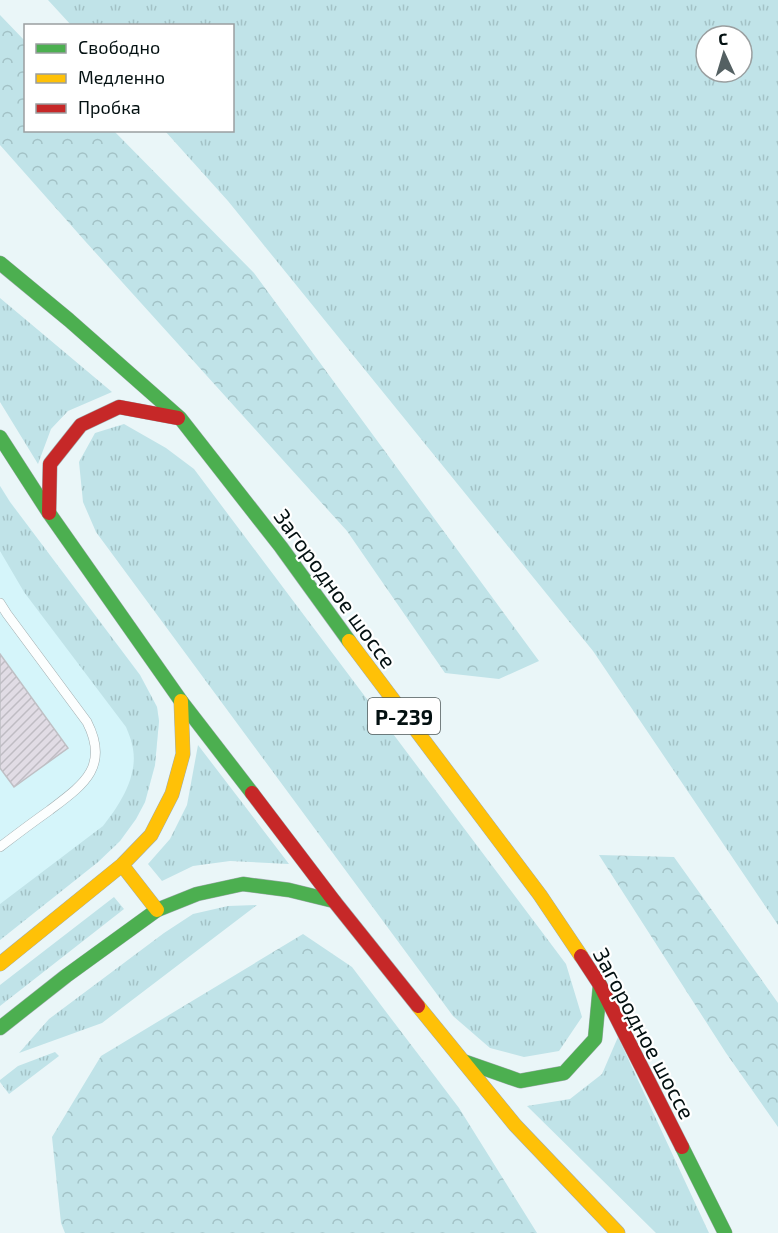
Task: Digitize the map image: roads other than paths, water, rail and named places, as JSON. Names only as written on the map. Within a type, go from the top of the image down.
[{"type":"main road","name":"Загородное шоссе","points":[[0,263],[69,320],[180,418],[281,547],[374,676],[540,895],[600,985],[725,1233]]},
{"type":"main road","points":[[49,513],[50,464],[81,425],[119,406],[180,418]]},
{"type":"main road","points":[[0,437],[49,513],[180,702],[334,901],[515,1125],[618,1233]]},
{"type":"main road","points":[[0,964],[123,865],[151,835],[172,794],[183,754],[180,702]]},
{"type":"main road","points":[[123,865],[157,910]]},
{"type":"main road","points":[[0,1028],[66,976],[157,910],[197,894],[243,884],[289,890],[334,901]]},
{"type":"main road","points":[[463,1061],[520,1081],[564,1073],[596,1039],[600,985]]},
{"type":"lane","points":[[0,603],[87,722],[92,732],[96,756],[93,768],[76,791],[0,847]]}]
